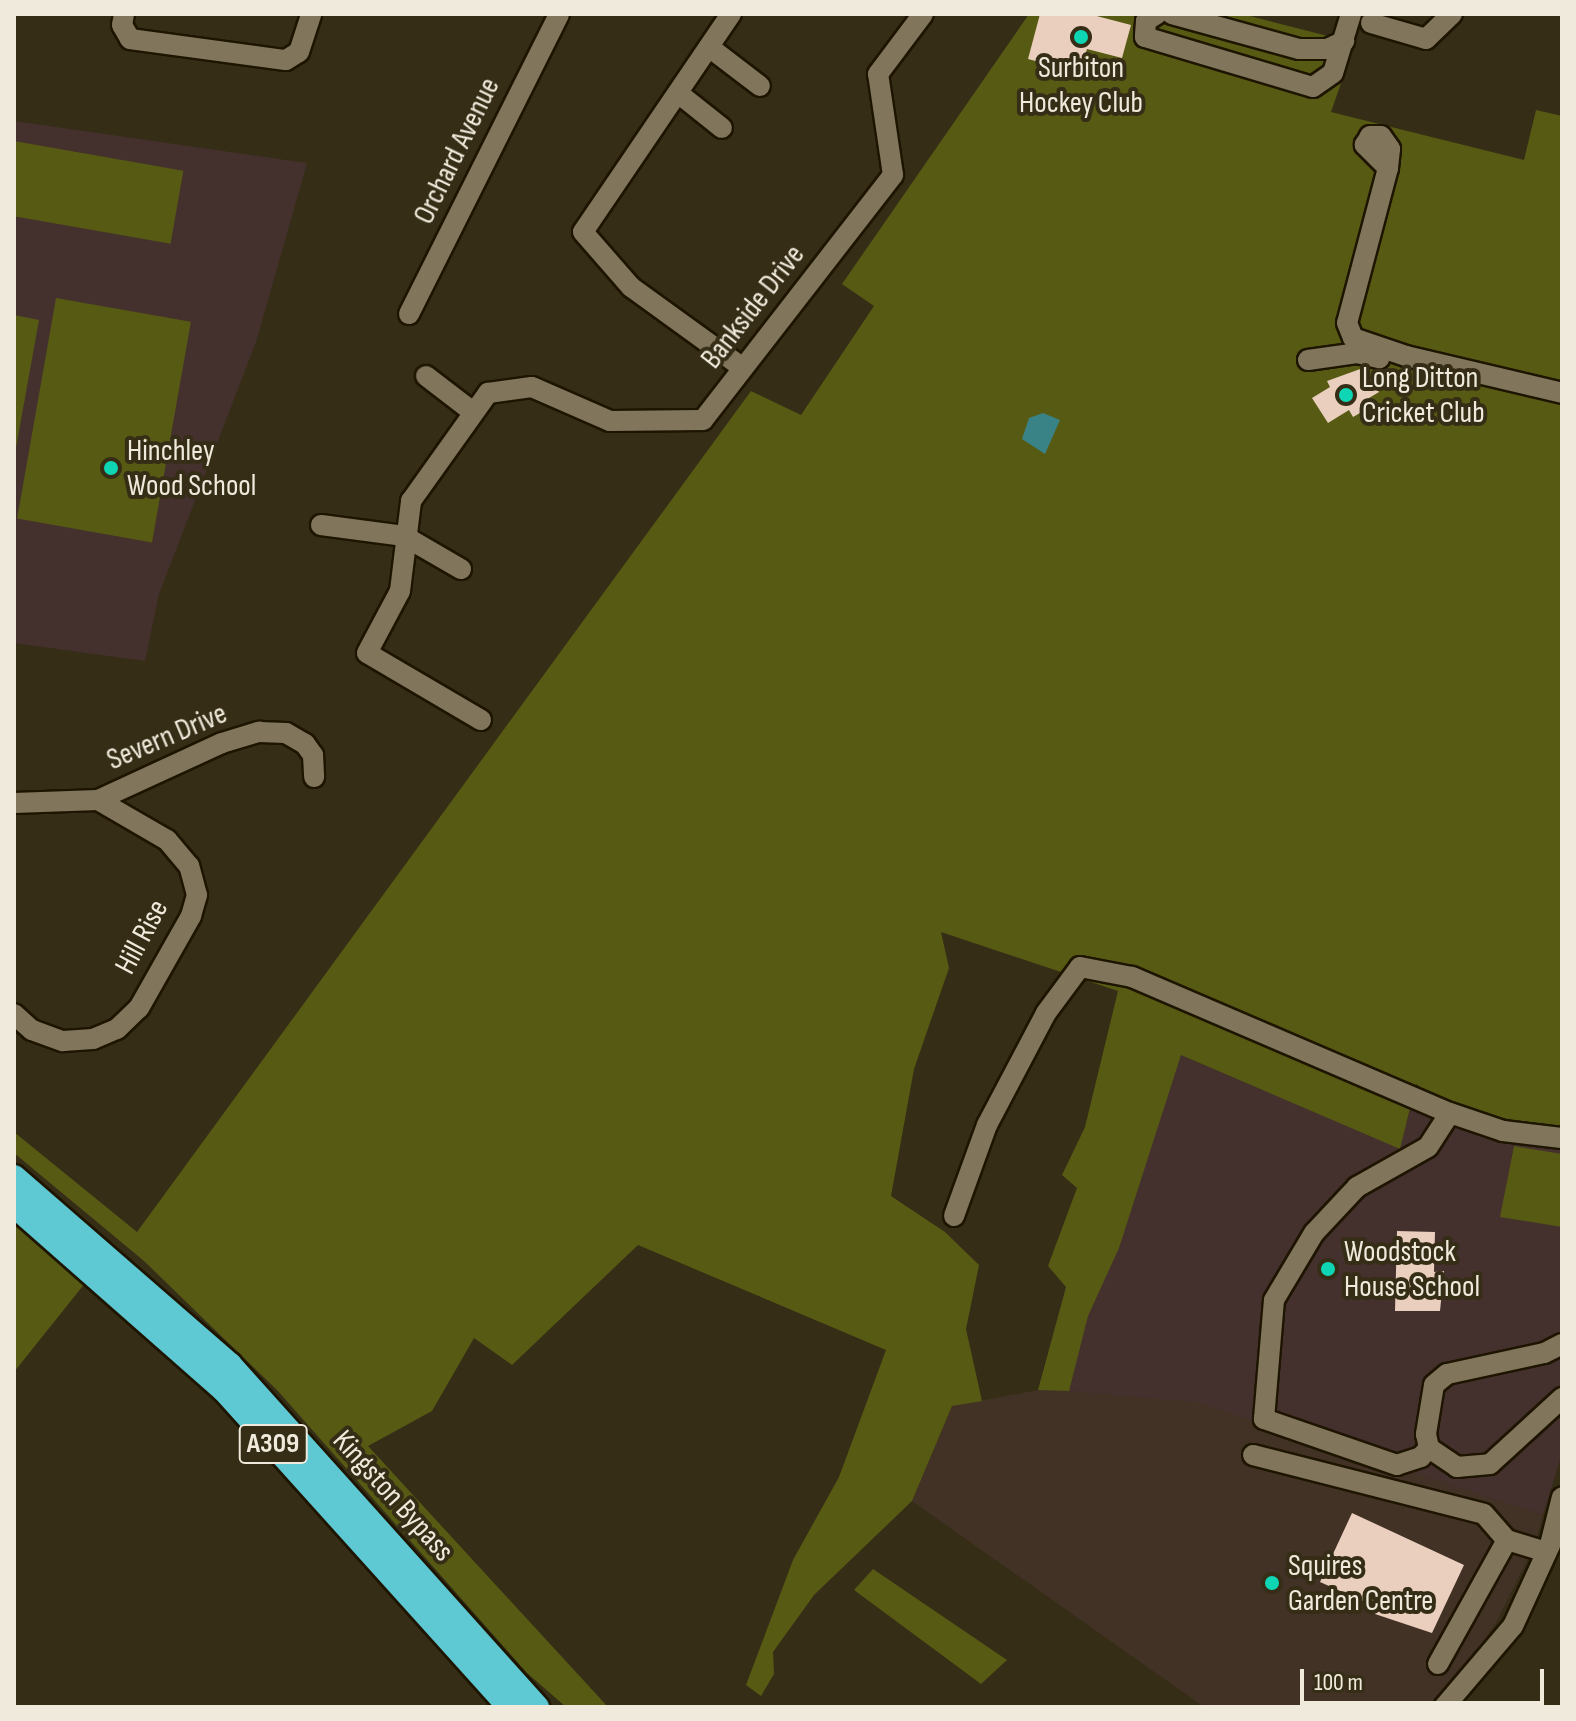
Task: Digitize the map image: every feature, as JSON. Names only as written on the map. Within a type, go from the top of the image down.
[{"type":"highway","name":"Kingston Bypass","points":[[14,1177],[230,1365],[537,1707]]},
{"type":"highway","name":"Kingston Bypass","points":[[14,1205],[224,1390],[509,1707]]},
{"type":"street","points":[[124,14],[122,25],[130,39],[286,60],[299,52],[311,14]]},
{"type":"street","name":"Orchard Avenue","points":[[409,314],[559,14]]},
{"type":"street","points":[[731,14],[583,232],[631,287],[743,368]]},
{"type":"street","name":"Bankside Drive","points":[[404,536],[411,501],[488,393],[532,387],[610,421],[703,420],[893,175],[878,74],[923,14]]},
{"type":"street","points":[[1157,14],[1146,21],[1145,37],[1313,87],[1333,73],[1351,14]]},
{"type":"street","points":[[1172,14],[1299,49],[1327,49],[1344,41]]},
{"type":"street","points":[[1426,39],[1433,14]]},
{"type":"street","points":[[1426,39],[1452,14]]},
{"type":"street","points":[[1371,23],[1426,39]]},
{"type":"street","points":[[709,47],[760,86]]},
{"type":"street","points":[[678,93],[722,128]]},
{"type":"street","points":[[1388,168],[1347,323],[1353,338],[1406,356],[1562,393]]},
{"type":"street","points":[[1308,360],[1357,353],[1562,403]]},
{"type":"street","points":[[426,376],[473,412]]},
{"type":"street","points":[[321,525],[404,536],[461,569]]},
{"type":"street","points":[[404,536],[400,591],[367,653],[481,720]]},
{"type":"street","name":"Severn Drive","points":[[14,803],[98,800],[209,748],[259,732],[286,733],[305,744],[313,755],[314,777]]},
{"type":"street","name":"Hill Rise","points":[[14,1014],[32,1030],[63,1041],[93,1039],[117,1029],[139,1008],[191,916],[197,895],[182,857],[167,840],[98,800]]},
{"type":"street","points":[[954,1216],[987,1125],[1046,1013],[1080,967],[1132,977],[1450,1113],[1503,1131],[1562,1138]]},
{"type":"street","points":[[1429,1448],[1421,1457],[1397,1465],[1264,1419],[1274,1300],[1306,1246],[1357,1187],[1428,1147],[1450,1113]]},
{"type":"street","points":[[1562,1344],[1544,1353],[1447,1374],[1434,1385],[1426,1434],[1429,1448],[1457,1467],[1490,1464],[1562,1398]]},
{"type":"street","points":[[1253,1455],[1484,1514],[1507,1540],[1546,1552]]},
{"type":"street","points":[[1444,1707],[1513,1626],[1546,1552],[1562,1497]]},
{"type":"street","points":[[1438,1664],[1448,1653],[1507,1540]]},
{"type":"shaded area","points":[[1029,14],[1242,14],[1355,43],[1331,112],[1524,160],[1536,110],[1562,116],[1562,1127],[1502,1118],[1430,1094],[1416,1084],[1400,1149],[1181,1055],[1119,1248],[1088,1316],[1069,1391],[1038,1390],[1066,1287],[1048,1266],[1077,1188],[1062,1175],[1085,1127],[1118,991],[941,932],[949,968],[914,1069],[891,1196],[945,1232],[979,1265],[966,1329],[982,1401],[952,1406],[912,1501],[814,1595],[773,1652],[774,1674],[761,1696],[746,1685],[793,1560],[839,1477],[886,1350],[638,1245],[512,1365],[474,1338],[432,1411],[368,1446],[608,1707],[566,1707],[527,1673],[277,1390],[144,1261],[14,1153],[14,1132],[137,1232],[751,391],[801,415],[874,306],[842,284]]},
{"type":"shaded area","name":"Hinchley Wood School","points":[[14,121],[307,163],[256,342],[159,594],[145,661],[14,643]]},
{"type":"shaded area","points":[[14,141],[183,171],[171,244],[14,216]]},
{"type":"shaded area","points":[[56,298],[191,322],[152,542],[17,519]]},
{"type":"shaded area","points":[[14,315],[39,320],[14,459]]},
{"type":"shaded area","name":"Woodstock House School","points":[[1181,1055],[1399,1148],[1412,1104],[1562,1145],[1562,1453],[1543,1515],[1196,1402],[1044,1389]]},
{"type":"shaded area","points":[[1514,1146],[1562,1154],[1562,1227],[1500,1217]]},
{"type":"shaded area","points":[[14,1221],[86,1282],[14,1372]]},
{"type":"shaded area","name":"Squires Garden Centre","points":[[1044,1389],[1196,1401],[1543,1515],[1535,1544],[1497,1621],[1465,1670],[1426,1707],[1204,1707],[912,1501],[952,1406]]},
{"type":"shaded area","points":[[873,1569],[1007,1660],[981,1684],[854,1590]]},
{"type":"water","points":[[1043,413],[1060,420],[1045,454],[1022,439],[1029,418]]},
{"type":"building","name":"Surbiton Hockey Club","points":[[1040,14],[1089,14],[1131,25],[1122,58],[1087,49],[1080,73],[1028,59]]},
{"type":"building","name":"Long Ditton Cricket Club","points":[[1363,368],[1379,392],[1369,398],[1374,405],[1353,417],[1349,410],[1328,423],[1312,398],[1330,387],[1327,381]]},
{"type":"building","points":[[1397,1231],[1435,1232],[1434,1272],[1444,1271],[1440,1311],[1395,1311]]},
{"type":"building","points":[[1352,1513],[1464,1565],[1432,1633],[1372,1613],[1374,1606],[1320,1582]]},
{"type":"place","name":"Surbiton Hockey Club","points":[[1081,37]]},
{"type":"place","name":"Long Ditton Cricket Club","points":[[1346,395]]},
{"type":"place","name":"Hinchley Wood School","points":[[111,468]]},
{"type":"place","name":"Woodstock House School","points":[[1328,1269]]},
{"type":"place","name":"Squires Garden Centre","points":[[1272,1583]]}]
